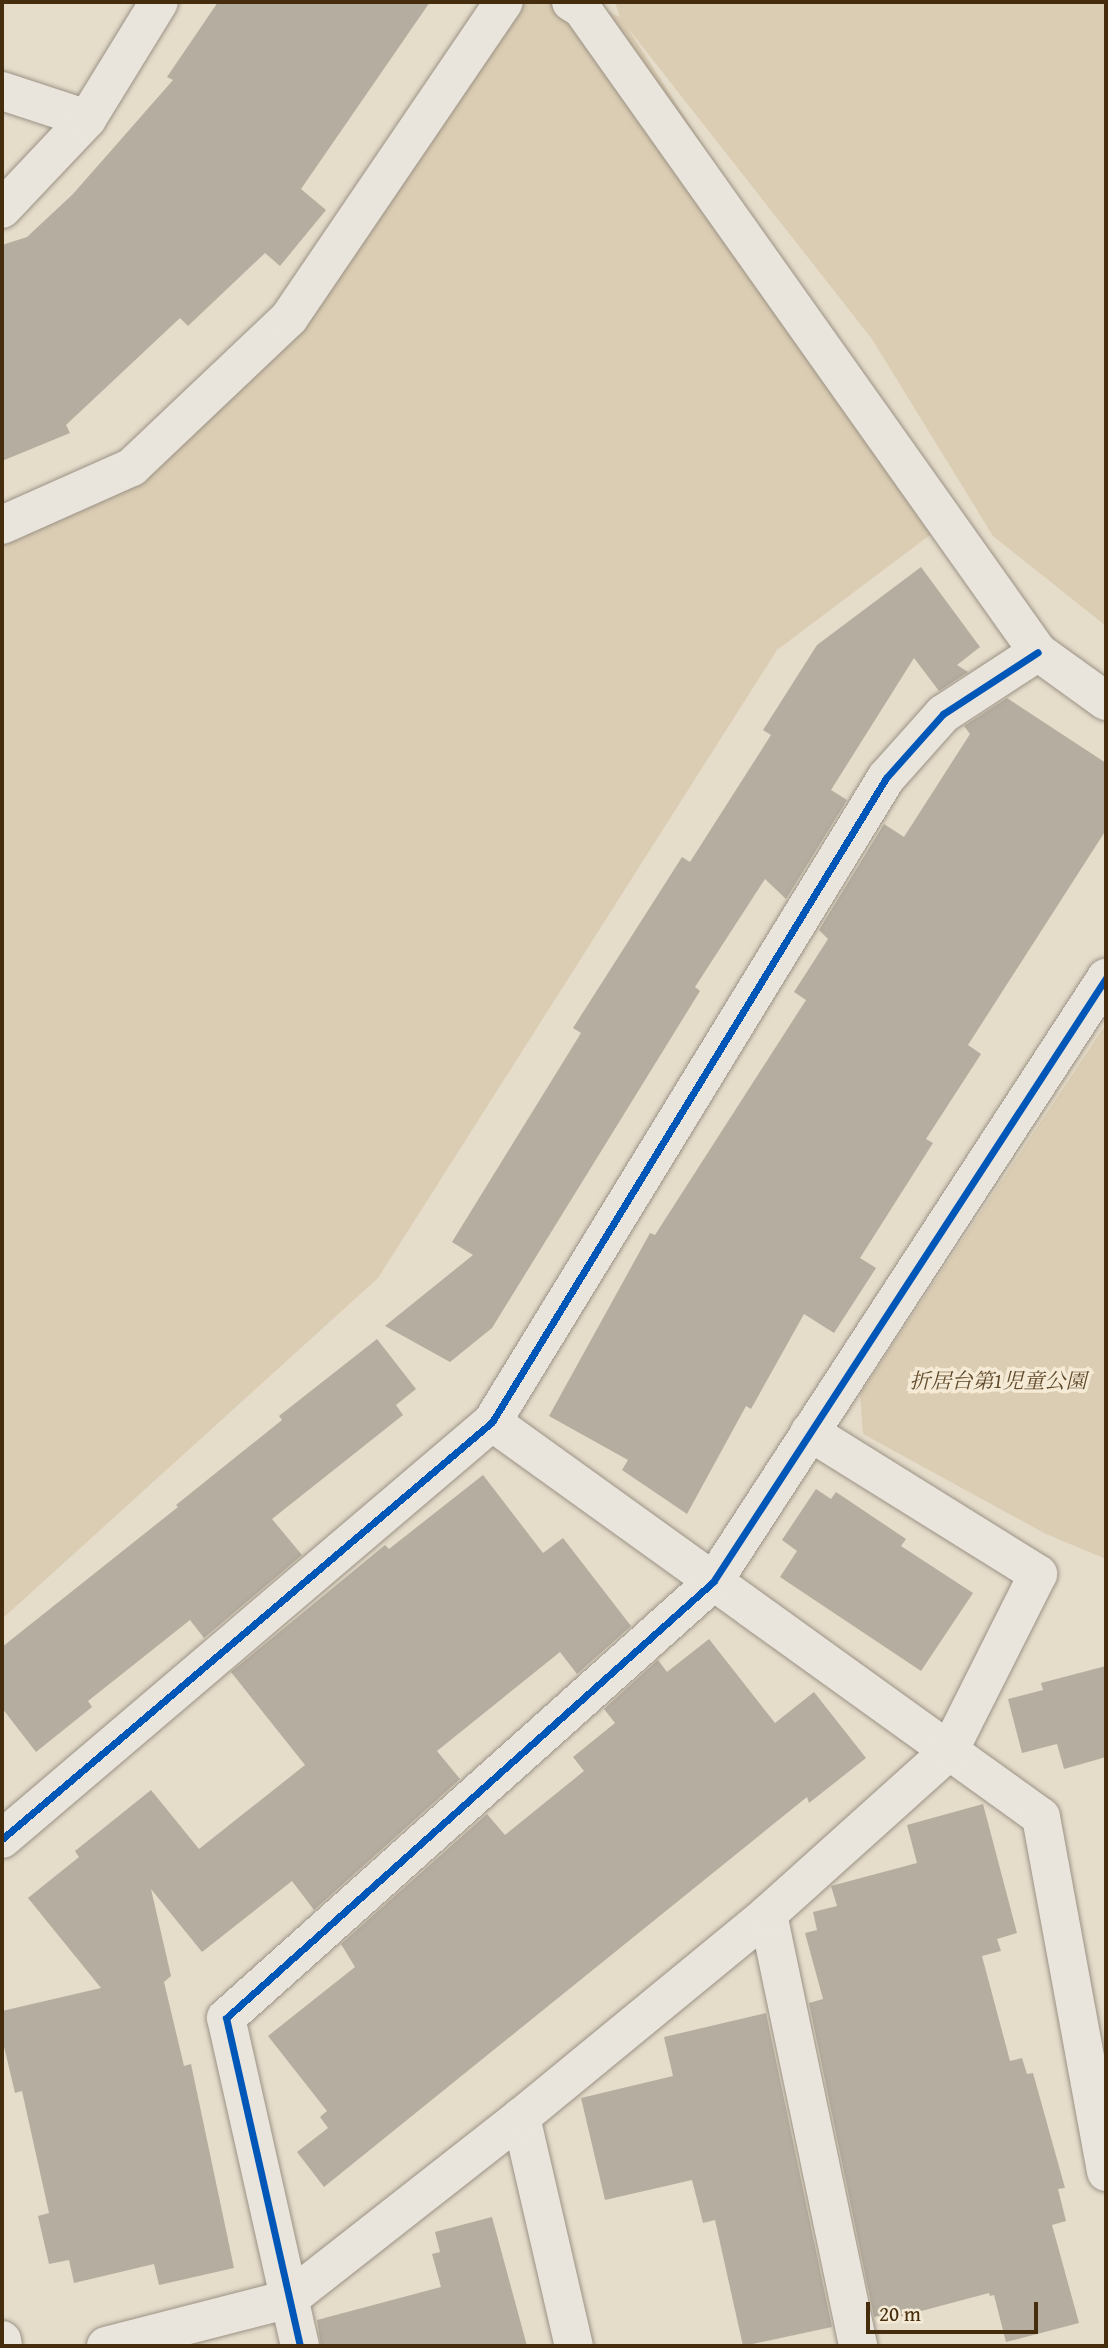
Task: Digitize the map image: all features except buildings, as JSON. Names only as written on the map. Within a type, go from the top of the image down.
[{"type":"street","points":[[2,209],[87,119],[159,2]]},
{"type":"street","points":[[2,525],[132,467],[289,318],[503,2]]},
{"type":"street","points":[[570,2],[582,9],[590,20],[1038,652],[1106,701]]},
{"type":"street","points":[[2,90],[87,119]]},
{"type":"street","points":[[2,1839],[492,1422],[886,778],[943,714],[1038,652]]},
{"type":"street","points":[[300,2346],[226,2018],[713,1582],[1106,978]]},
{"type":"street","points":[[492,1422],[1041,1817],[1106,2172]]},
{"type":"street","points":[[106,2346],[289,2299],[521,2117],[768,1914],[949,1751],[1038,1574],[810,1432]]},
{"type":"street","points":[[768,1914],[858,2346]]},
{"type":"street","points":[[521,2117],[575,2346]]},
{"type":"street","points":[[2,2340],[3,2346]]},
{"type":"green space","points":[[504,2],[586,2],[620,17],[615,2],[1106,2],[1106,626],[993,536],[872,339],[627,27],[946,523],[777,650],[378,1278],[2,1619],[2,525],[132,467],[289,318]]},
{"type":"green space","name":"折居台第1児童公園","points":[[1106,1024],[1106,1559],[1046,1534],[863,1434],[860,1394]]},
{"type":"cycle path","points":[[2,1839],[492,1422],[886,778],[943,714],[1038,652]]},
{"type":"cycle path","points":[[300,2346],[226,2018],[713,1582],[1106,978]]}]
